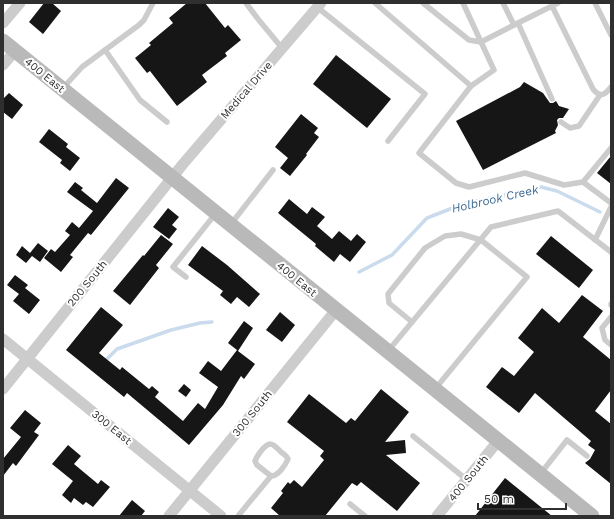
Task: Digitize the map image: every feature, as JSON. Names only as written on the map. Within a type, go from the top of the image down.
[{"type":"main road","name":"400 East","points":[[9,46],[592,516]]},
{"type":"street","points":[[3,23],[20,3]]},
{"type":"street","name":"Medical Drive","points":[[172,178],[319,5]]},
{"type":"street","points":[[3,65],[9,46]]},
{"type":"street","name":"200 South","points":[[3,389],[172,178]]},
{"type":"street","name":"300 South","points":[[169,516],[336,310]]},
{"type":"street","name":"300 East","points":[[3,339],[221,516]]},
{"type":"street","name":"400 South","points":[[437,516],[498,441]]},
{"type":"lane","points":[[63,89],[82,67],[139,25],[144,20],[153,3]]},
{"type":"lane","points":[[246,3],[258,20],[282,48]]},
{"type":"lane","points":[[375,3],[471,86]]},
{"type":"lane","points":[[423,3],[469,40],[481,42],[555,4],[594,89],[600,95]]},
{"type":"lane","points":[[463,3],[494,70],[471,86],[419,153],[456,184],[469,187],[525,173],[564,185],[583,182],[611,148]]},
{"type":"lane","points":[[503,3],[516,24],[552,99]]},
{"type":"lane","points":[[595,3],[611,35]]},
{"type":"lane","points":[[319,5],[425,94],[388,141]]},
{"type":"lane","points":[[105,50],[140,100],[167,122]]},
{"type":"lane","points":[[560,122],[570,128],[579,126],[600,95],[606,94],[611,87]]},
{"type":"lane","points":[[230,225],[273,170]]},
{"type":"lane","points":[[583,182],[611,203]]},
{"type":"lane","points":[[595,240],[611,207]]},
{"type":"lane","points":[[388,352],[491,227],[558,211],[611,252]]},
{"type":"lane","points":[[186,277],[173,267],[216,213]]},
{"type":"lane","points":[[412,322],[388,303],[388,294],[425,248],[445,236],[461,234],[481,240],[527,277],[435,389]]},
{"type":"lane","points":[[611,317],[602,328],[605,340],[611,345]]},
{"type":"lane","points":[[413,436],[467,480]]},
{"type":"lane","points":[[540,474],[567,440],[587,456]]},
{"type":"lane","points":[[238,516],[271,476],[277,474],[288,459],[273,445],[269,444],[255,461],[257,465],[271,476]]},
{"type":"lane","points":[[350,504],[365,516]]},
{"type":"building","points":[[44,3],[52,3],[61,11],[43,34],[29,22]]},
{"type":"building","points":[[187,3],[205,3],[225,28],[228,25],[241,40],[225,53],[227,56],[202,75],[207,82],[177,106],[150,71],[147,73],[135,58],[151,45],[149,43],[173,23],[169,18]]},
{"type":"building","points":[[336,55],[391,99],[367,128],[313,84]]},
{"type":"building","points":[[524,82],[543,93],[550,103],[556,101],[559,106],[569,109],[563,118],[559,118],[557,120],[558,125],[555,131],[556,133],[483,170],[456,121],[520,87]]},
{"type":"building","points":[[9,93],[23,105],[12,119],[3,112],[3,99]]},
{"type":"building","points":[[301,114],[318,128],[314,133],[319,137],[290,176],[280,168],[288,158],[275,147]]},
{"type":"building","points":[[49,129],[68,144],[66,147],[80,158],[70,171],[60,163],[62,160],[39,142]]},
{"type":"building","points":[[611,156],[611,184],[597,173]]},
{"type":"building","points":[[116,178],[129,188],[91,235],[88,233],[70,255],[73,257],[61,272],[44,258],[51,249],[55,252],[70,235],[65,231],[72,222],[79,228],[93,211],[67,192],[75,182],[83,188],[81,190],[97,203]]},
{"type":"building","points":[[289,199],[307,214],[312,207],[325,217],[317,226],[332,239],[339,231],[351,241],[357,234],[366,242],[350,262],[340,254],[334,262],[315,246],[316,244],[278,213]]},
{"type":"building","points":[[168,208],[179,217],[172,225],[177,229],[169,239],[153,227]]},
{"type":"building","points":[[161,235],[173,244],[156,265],[159,268],[130,305],[113,291]]},
{"type":"building","points":[[551,236],[593,270],[579,288],[536,254]]},
{"type":"building","points":[[38,243],[48,251],[40,262],[32,256],[26,263],[16,255],[22,246],[30,253]]},
{"type":"building","points":[[202,246],[227,265],[260,294],[249,307],[237,297],[231,304],[220,295],[223,291],[188,265]]},
{"type":"building","points":[[15,275],[28,285],[25,288],[40,300],[29,314],[13,301],[19,294],[7,285]]},
{"type":"building","points":[[582,295],[603,311],[583,337],[611,360],[611,390],[595,411],[611,424],[611,484],[585,463],[590,459],[595,450],[588,445],[591,441],[535,393],[519,413],[486,387],[502,367],[514,376],[534,352],[518,338],[542,308],[559,323]]},
{"type":"building","points":[[101,307],[123,325],[99,353],[120,370],[122,367],[149,389],[152,386],[159,392],[155,397],[183,421],[198,403],[205,409],[218,387],[199,373],[208,361],[221,371],[237,350],[228,343],[244,321],[253,328],[238,351],[255,364],[244,379],[241,376],[223,405],[189,445],[127,393],[124,397],[66,350]]},
{"type":"building","points":[[280,312],[295,325],[282,342],[266,330]]},
{"type":"building","points":[[184,384],[191,390],[186,397],[178,391]]},
{"type":"building","points":[[381,389],[409,412],[385,442],[405,440],[406,453],[386,455],[420,483],[397,511],[361,482],[357,486],[352,483],[325,516],[280,516],[271,508],[283,493],[281,491],[288,482],[290,484],[294,480],[302,487],[324,460],[320,456],[324,451],[287,422],[309,394],[346,423],[351,418],[355,421]]},
{"type":"building","points":[[25,410],[41,423],[34,432],[39,435],[16,466],[13,463],[3,476],[3,459],[21,437],[10,428]]},
{"type":"building","points":[[68,445],[81,456],[74,464],[98,484],[101,480],[110,487],[93,507],[86,502],[83,505],[74,498],[71,503],[62,495],[73,481],[52,464]]},
{"type":"building","points":[[505,478],[552,516],[475,516]]},
{"type":"building","points":[[132,500],[145,511],[141,516],[119,516]]},
{"type":"waterway","name":"Holbrook Creek","points":[[359,272],[392,255],[427,218],[463,204],[541,187],[557,191],[600,212]]},
{"type":"waterway","name":"Holbrook Creek","points":[[105,361],[117,349],[171,330],[200,323],[212,322]]}]
